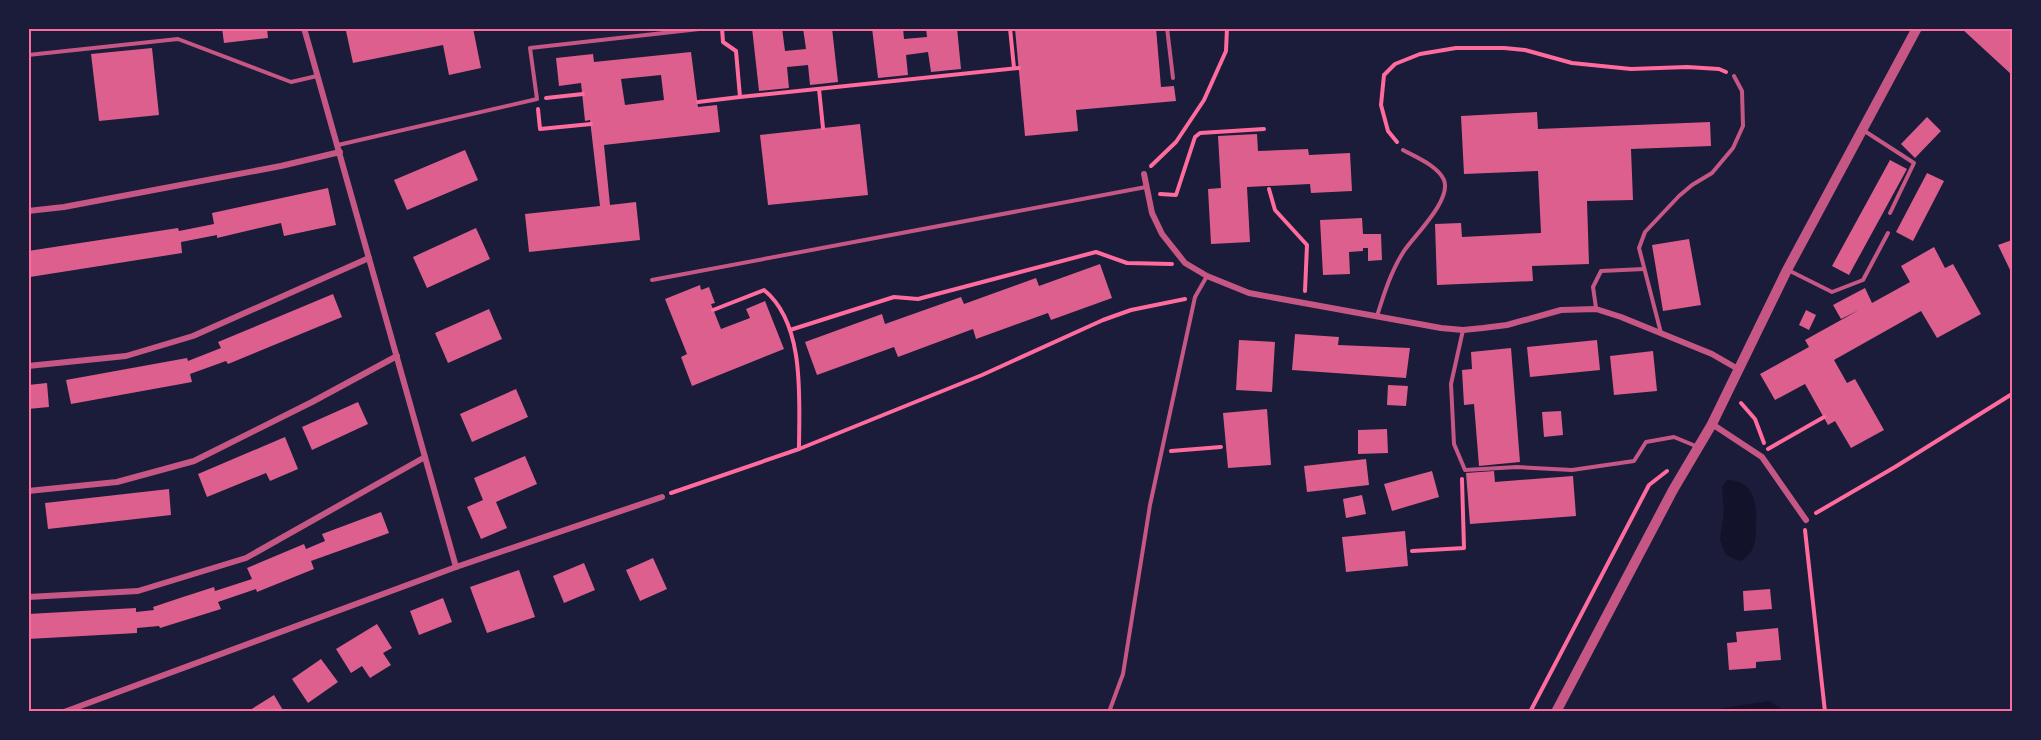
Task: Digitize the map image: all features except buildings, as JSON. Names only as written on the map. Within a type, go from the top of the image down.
[{"type":"street","points":[[304,28],[456,567]]},
{"type":"street","points":[[1556,711],[1673,490],[1712,424],[1787,270],[1917,28]]},
{"type":"street","points":[[28,211],[64,207],[281,166],[339,148]]},
{"type":"street","points":[[1144,174],[1152,213],[1162,234],[1185,263],[1207,276],[1249,293],[1376,317],[1462,330],[1507,324],[1562,310],[1596,309],[1717,356],[1738,369]]},
{"type":"street","points":[[28,366],[126,356],[193,336],[369,258]]},
{"type":"street","points":[[28,491],[117,482],[194,461],[312,402],[397,356]]},
{"type":"street","points":[[1712,424],[1762,457],[1806,520]]},
{"type":"street","points":[[28,597],[138,591],[246,558],[425,457]]},
{"type":"street","points":[[64,711],[456,567],[662,496]]},
{"type":"lane","points":[[339,148],[537,99],[530,48],[708,28]]},
{"type":"lane","points":[[1167,28],[1173,78]]},
{"type":"lane","points":[[28,55],[178,39],[291,82],[317,75]]},
{"type":"lane","points":[[1661,333],[1639,248],[1644,232],[1679,196],[1712,173],[1733,148],[1743,126],[1742,91],[1734,76]]},
{"type":"lane","points":[[1863,130],[1914,163],[1890,213]]},
{"type":"lane","points":[[1376,317],[1389,281],[1404,251],[1437,209],[1445,191],[1444,181],[1437,171],[1403,150]]},
{"type":"lane","points":[[652,280],[1147,191]]},
{"type":"lane","points":[[1787,270],[1832,292],[1863,280],[1888,233]]},
{"type":"lane","points":[[1596,309],[1593,287],[1601,272],[1644,269]]},
{"type":"lane","points":[[1109,711],[1123,674],[1150,506],[1195,297],[1207,276]]},
{"type":"lane","points":[[1462,330],[1451,384],[1454,444],[1465,470],[1517,467],[1572,470],[1634,461],[1646,442],[1674,437],[1699,447]]},
{"type":"path","points":[[722,28],[723,42],[735,51],[740,97]]},
{"type":"path","points":[[698,102],[1016,68],[1010,28]]},
{"type":"path","points":[[1144,174],[1176,142],[1204,100],[1226,51],[1227,28]]},
{"type":"path","points":[[1403,150],[1388,130],[1381,105],[1384,75],[1395,64],[1420,54],[1456,48],[1504,48],[1525,50],[1572,63],[1631,69],[1687,67],[1719,69],[1734,76]]},
{"type":"path","points":[[819,89],[823,128]]},
{"type":"path","points":[[583,94],[537,99],[540,129],[591,124]]},
{"type":"path","points":[[1147,191],[1176,195],[1195,137],[1200,133],[1264,129]]},
{"type":"path","points":[[1269,189],[1275,210],[1307,245],[1305,304]]},
{"type":"path","points":[[790,330],[894,297],[918,299],[1096,252],[1127,263],[1161,265],[1185,263]]},
{"type":"path","points":[[713,310],[764,290],[773,298],[790,330],[800,382],[799,449]]},
{"type":"path","points":[[662,496],[799,449],[982,375],[1103,320],[1131,310],[1195,297]]},
{"type":"path","points":[[1825,711],[1805,533],[1806,520],[2013,394]]},
{"type":"path","points":[[1741,403],[1755,419],[1764,444],[1762,453],[1824,417]]},
{"type":"path","points":[[1162,452],[1221,447]]},
{"type":"path","points":[[1412,551],[1464,548],[1462,463]]},
{"type":"path","points":[[1530,711],[1648,485]]},
{"type":"shaded area","points":[[1727,480],[1743,484],[1749,489],[1755,502],[1755,542],[1748,555],[1739,561],[1726,555],[1720,540],[1724,511],[1722,487]]},
{"type":"shaded area","points":[[1769,701],[1785,711],[1715,711],[1718,709]]}]
